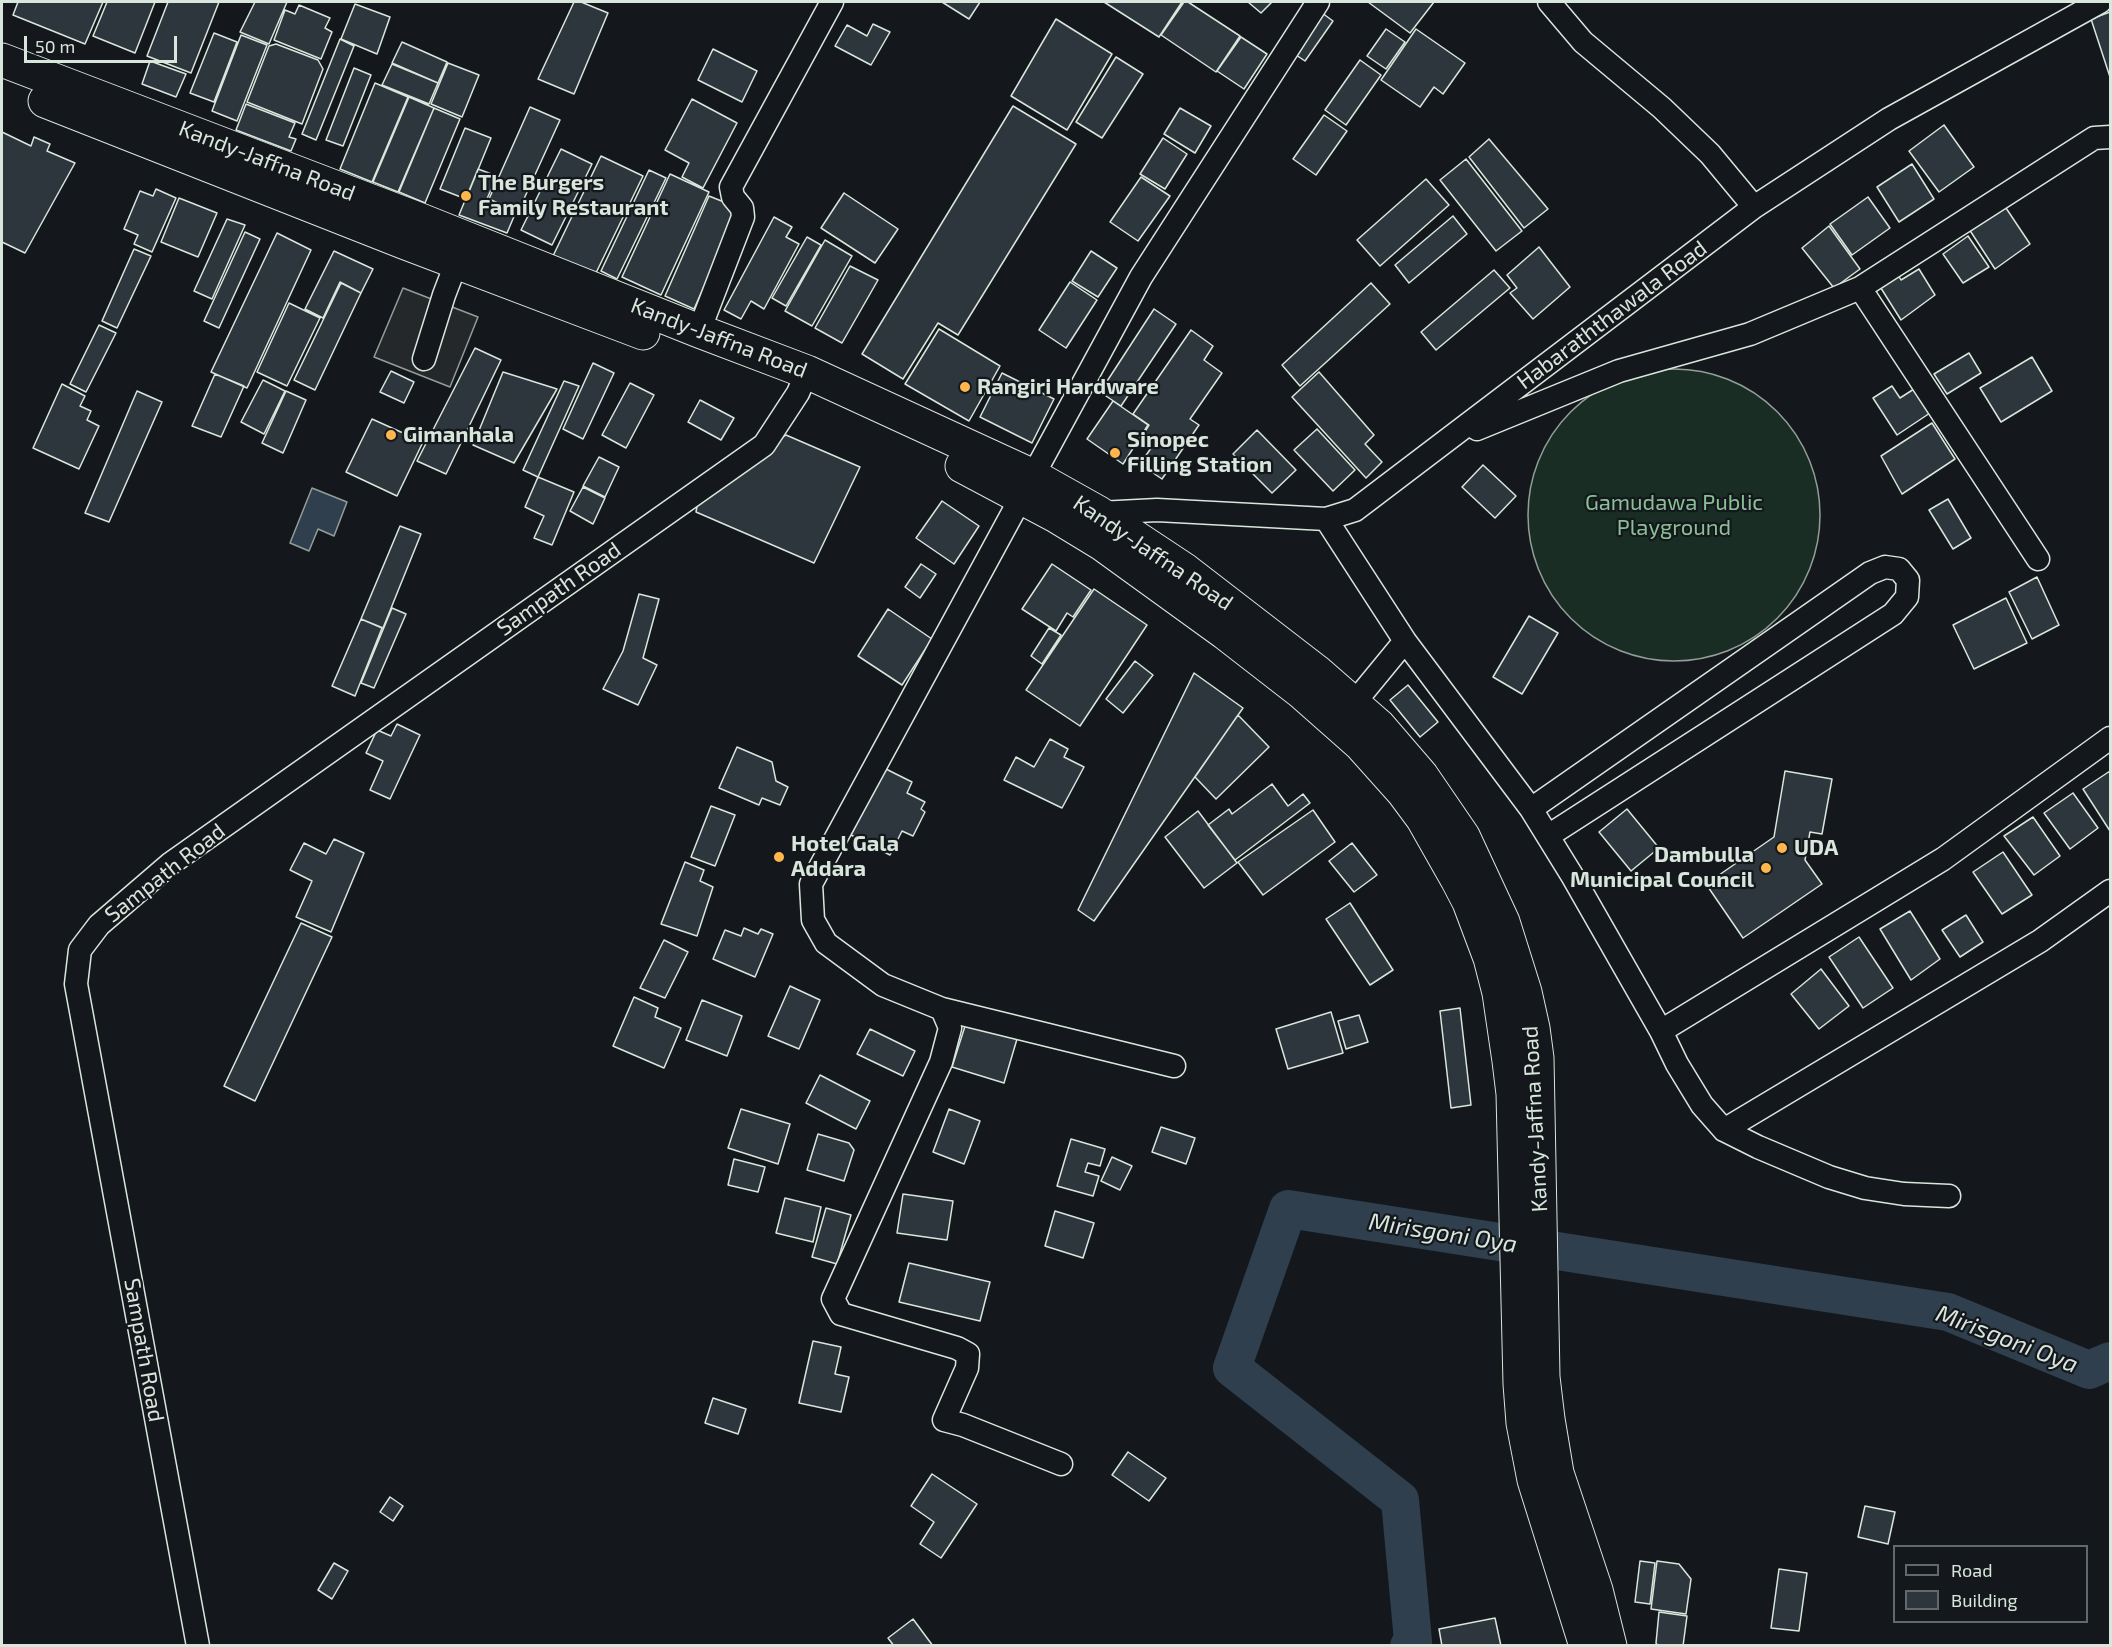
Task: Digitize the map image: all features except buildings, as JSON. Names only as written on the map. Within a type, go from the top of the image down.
[{"type":"highway","name":"Kandy-Jaffna Road","points":[[2,60],[408,229],[457,261],[803,382]]},
{"type":"highway","name":"Kandy-Jaffna Road","points":[[2,84],[699,331],[1027,486],[1099,513],[1194,577],[1280,642],[1346,713]]},
{"type":"highway","name":"Kandy-Jaffna Road","points":[[1027,486],[1093,538],[1258,657],[1346,713],[1379,726],[1422,776],[1463,836],[1503,922],[1514,953],[1533,1028],[1538,1079],[1526,1139],[1530,1320],[1523,1423],[1534,1480],[1586,1646]]},
{"type":"highway","name":"Kandy-Jaffna Road","points":[[1530,1320],[1543,1377],[1557,1473],[1596,1590],[1610,1646]]},
{"type":"street","points":[[699,331],[743,217],[742,208],[733,197],[731,187],[832,2]]},
{"type":"street","points":[[1174,1066],[942,1009],[882,985],[826,943],[813,920],[811,884],[1141,277],[1318,2]]},
{"type":"street","points":[[1549,2],[1583,42],[1662,108],[1710,153],[1754,207]]},
{"type":"street","name":"Habaraththawala Road","points":[[1099,513],[1157,510],[1326,519],[1354,510],[1754,207],[1889,119],[2100,2]]},
{"type":"street","points":[[1448,440],[1619,371],[1750,334],[1860,288],[2094,138],[2110,136]]},
{"type":"street","points":[[424,359],[457,261]]},
{"type":"street","points":[[1860,288],[2038,559]]},
{"type":"street","name":"Sampath Road","points":[[198,1646],[76,984],[80,950],[99,925],[170,864],[764,445],[803,382]]},
{"type":"street","points":[[1326,519],[1405,641],[1531,809],[1661,1031],[1677,1064],[1702,1105],[1724,1130],[1829,1177],[1865,1188],[1904,1194],[1949,1196]]},
{"type":"street","points":[[1531,809],[1870,573],[1885,567],[1899,569],[1908,580],[1907,597],[1893,614],[1548,836]]},
{"type":"street","points":[[1346,713],[1405,641]]},
{"type":"street","points":[[1661,1031],[1943,859],[2110,738]]},
{"type":"street","points":[[1724,1130],[2040,941],[2110,891]]},
{"type":"street","points":[[942,1009],[950,1028],[941,1062],[833,1299],[841,1314],[957,1348],[968,1354],[967,1368],[944,1420],[963,1425],[1061,1464]]},
{"type":"green space","name":"Gamudawa Public Playground","points":[[1660,369],[1688,369],[1716,375],[1743,386],[1767,402],[1787,422],[1803,446],[1814,473],[1820,501],[1820,529],[1814,557],[1803,584],[1787,608],[1767,628],[1743,644],[1716,655],[1688,661],[1660,661],[1632,655],[1605,644],[1581,628],[1561,608],[1545,584],[1534,557],[1528,529],[1528,501],[1534,473],[1545,446],[1561,422],[1581,402],[1605,386],[1632,375]]},
{"type":"shaded area","points":[[403,288],[478,317],[450,387],[374,357]]},
{"type":"water","points":[[312,488],[347,502],[334,536],[318,529],[309,551],[290,543]]},
{"type":"waterway","name":"Mirisgoni Oya","points":[[1409,1646],[1413,1641],[1400,1500],[1232,1368],[1288,1209],[1948,1312],[2089,1370],[2110,1361]]},
{"type":"place","name":"The Burgers Family Restaurant","points":[[466,196]]},
{"type":"place","name":"Rangiri Hardware","points":[[965,387]]},
{"type":"place","name":"Gimanhala","points":[[391,435]]},
{"type":"place","name":"Sinopec Filling Station","points":[[1115,453]]},
{"type":"place","name":"UDA","points":[[1782,848]]},
{"type":"place","name":"Hotel Gala Addara","points":[[779,857]]},
{"type":"place","name":"Dambulla Municipal Council","points":[[1766,868]]}]
